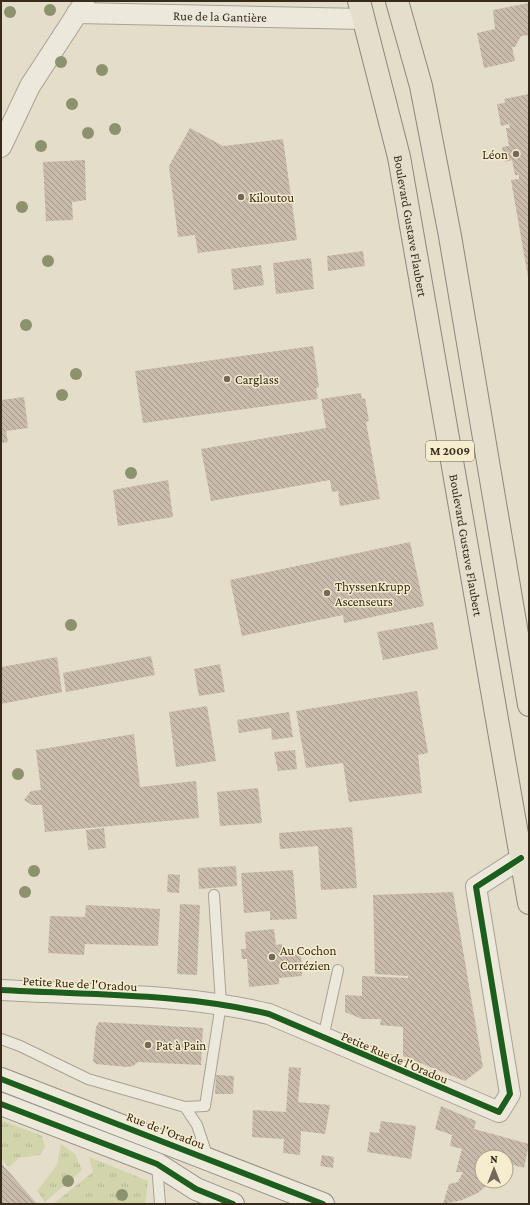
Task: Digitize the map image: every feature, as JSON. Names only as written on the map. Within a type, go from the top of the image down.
[{"type":"main road","name":"M 2009","points":[[397,1],[421,86],[452,243],[526,667],[529,705]]},
{"type":"main road","name":"Boulevard Gustave Flaubert","points":[[361,10],[399,158],[529,903]]},
{"type":"main road","name":"Rue de l'Oradou","points":[[1,1079],[208,1158],[323,1204]]},
{"type":"main road","points":[[1,1104],[157,1164],[196,1188],[233,1204]]},
{"type":"street","name":"Rue de la Gantière","points":[[1,147],[30,86],[81,7],[361,10]]},
{"type":"street","name":"Petite Rue de l'Oradou","points":[[1,990],[194,1000],[269,1014],[498,1112],[510,1094],[476,887],[521,858]]},
{"type":"lane","points":[[1,1039],[20,1046],[88,1079],[185,1107],[205,1106],[221,1004],[214,895]]},
{"type":"lane","points":[[323,1038],[338,970]]},
{"type":"lane","points":[[1,1089],[266,1193]]},
{"type":"lane","points":[[185,1107],[197,1125],[208,1158]]},
{"type":"lane","points":[[157,1164],[160,1204]]},
{"type":"green space","points":[[1,1120],[42,1136],[45,1147],[40,1155],[19,1158],[9,1167],[1,1159]]},
{"type":"green space","points":[[61,1144],[75,1154],[82,1170],[45,1202],[37,1191],[57,1165]]},
{"type":"green space","points":[[89,1157],[148,1181],[145,1204],[53,1204],[93,1172]]},
{"type":"building","points":[[529,3],[529,35],[521,36],[515,47],[512,47],[515,61],[484,68],[477,33],[495,29],[493,10]]},
{"type":"building","name":"Léon","points":[[529,94],[528,277],[511,180],[519,179],[519,175],[515,175],[512,160],[505,162],[502,147],[509,146],[506,128],[510,128],[509,124],[501,126],[497,104],[505,103],[504,99]]},
{"type":"building","name":"Kiloutou","points":[[190,128],[223,146],[283,139],[297,240],[198,253],[195,235],[178,237],[169,166]]},
{"type":"building","points":[[85,160],[86,200],[72,202],[73,220],[46,221],[43,162]]},
{"type":"building","points":[[363,251],[365,266],[328,271],[327,256]]},
{"type":"building","points":[[311,258],[314,289],[276,294],[273,263]]},
{"type":"building","points":[[261,265],[264,285],[234,290],[231,269]]},
{"type":"building","name":"Carglass","points":[[313,346],[319,387],[316,388],[318,399],[143,423],[135,371]]},
{"type":"building","points":[[361,393],[362,399],[365,398],[369,421],[366,422],[380,499],[340,506],[338,491],[332,492],[330,480],[211,501],[201,449],[326,428],[321,399]]},
{"type":"building","points":[[24,397],[28,428],[6,431],[8,442],[1,443],[1,400]]},
{"type":"building","points":[[168,480],[173,517],[118,526],[113,490]]},
{"type":"building","name":"ThyssenKrupp Ascenseurs","points":[[410,542],[424,606],[344,623],[343,615],[242,636],[230,580]]},
{"type":"building","points":[[433,622],[438,649],[383,660],[377,632]]},
{"type":"building","points":[[151,656],[155,675],[66,692],[63,673]]},
{"type":"building","points":[[57,657],[62,692],[1,704],[1,667]]},
{"type":"building","points":[[220,664],[225,692],[199,696],[194,669]]},
{"type":"building","points":[[417,691],[428,753],[418,755],[422,793],[349,802],[343,763],[306,768],[296,711]]},
{"type":"building","points":[[207,706],[216,761],[176,767],[169,712]]},
{"type":"building","points":[[289,712],[293,737],[272,740],[271,728],[239,733],[237,720]]},
{"type":"building","points":[[134,734],[140,787],[196,781],[199,818],[45,832],[42,805],[32,805],[24,800],[31,791],[41,790],[36,750]]},
{"type":"building","points":[[295,750],[297,769],[278,771],[274,752]]},
{"type":"building","points":[[258,788],[262,823],[220,826],[217,792]]},
{"type":"building","points":[[352,827],[357,888],[321,890],[318,846],[280,849],[279,833]]},
{"type":"building","points":[[104,828],[106,848],[88,850],[86,830]]},
{"type":"building","points":[[236,866],[237,886],[199,889],[198,868]]},
{"type":"building","points":[[293,870],[297,919],[270,920],[270,911],[244,913],[241,873]]},
{"type":"building","points":[[168,874],[180,875],[179,893],[167,892]]},
{"type":"building","points":[[453,892],[483,1067],[465,1081],[403,1056],[403,1027],[380,1025],[381,1019],[362,1019],[345,1012],[345,995],[362,996],[362,976],[408,978],[408,976],[375,974],[373,895]]},
{"type":"building","points":[[180,904],[200,905],[197,975],[177,974]]},
{"type":"building","points":[[86,905],[160,909],[158,946],[85,944],[84,955],[48,953],[50,916],[85,917]]},
{"type":"building","name":"Au Cochon Corrézien","points":[[274,929],[276,945],[282,944],[283,953],[277,955],[301,954],[302,976],[279,978],[279,984],[249,987],[247,959],[242,959],[241,949],[246,949],[245,932]]},
{"type":"building","name":"Pat à Pain","points":[[99,1022],[203,1028],[201,1065],[138,1062],[133,1066],[127,1067],[96,1064],[93,1061],[96,1027]]},
{"type":"building","points":[[289,1067],[301,1068],[298,1102],[330,1105],[325,1134],[301,1131],[300,1155],[283,1153],[284,1139],[252,1137],[253,1110],[286,1112]]},
{"type":"building","points":[[216,1075],[234,1076],[233,1094],[215,1094]]},
{"type":"building","points":[[441,1106],[476,1121],[474,1129],[529,1144],[524,1168],[514,1165],[514,1149],[474,1149],[474,1189],[482,1189],[478,1193],[462,1200],[443,1204],[449,1184],[458,1182],[463,1172],[456,1172],[462,1149],[450,1146],[452,1135],[435,1129]]},
{"type":"building","points":[[381,1121],[416,1126],[411,1159],[367,1152],[370,1132],[379,1133]]},
{"type":"building","points":[[322,1155],[334,1157],[333,1168],[320,1166]]},
{"type":"building","points":[[1,1163],[37,1204],[1,1204]]},
{"type":"cycle path","points":[[1,990],[169,998],[236,1007],[269,1014],[499,1112],[510,1094],[476,887],[521,858]]},
{"type":"cycle path","points":[[1,1079],[323,1204]]},
{"type":"cycle path","points":[[1,1104],[157,1164],[196,1189],[233,1204]]},
{"type":"place","name":"Léon","points":[[516,154]]},
{"type":"place","name":"Kiloutou","points":[[241,197]]},
{"type":"place","name":"Carglass","points":[[227,379]]},
{"type":"place","name":"ThyssenKrupp Ascenseurs","points":[[327,593]]},
{"type":"place","name":"Au Cochon Corrézien","points":[[272,957]]},
{"type":"place","name":"Pat à Pain","points":[[148,1045]]}]
